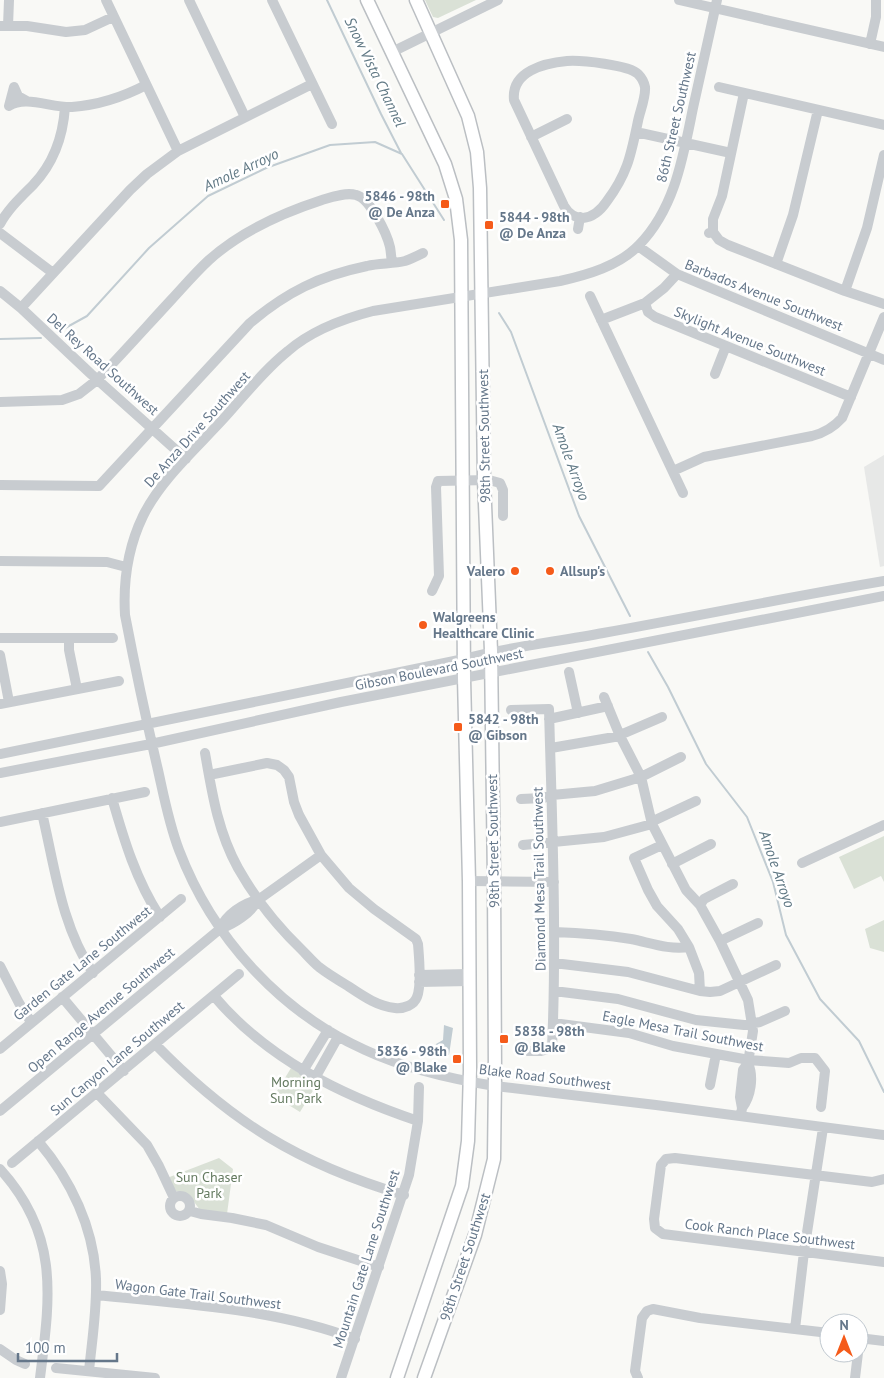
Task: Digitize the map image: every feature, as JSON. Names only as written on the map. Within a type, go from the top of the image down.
[{"type":"main road","name":"98th Street Southwest","points":[[367,0],[438,148],[454,190],[461,240],[464,678],[470,881],[470,1082],[468,1141],[462,1186],[397,1378]]},
{"type":"main road","name":"98th Street Southwest","points":[[416,0],[468,116],[477,152],[482,206],[484,480],[491,651],[494,882],[494,1159],[475,1235],[424,1378]]},
{"type":"street","points":[[9,0],[4,26],[27,26],[66,32],[85,30],[114,17]]},
{"type":"street","points":[[106,0],[178,150]]},
{"type":"street","points":[[189,0],[245,116]]},
{"type":"street","points":[[272,0],[332,124]]},
{"type":"street","points":[[392,52],[498,0]]},
{"type":"street","points":[[679,0],[716,4],[884,47]]},
{"type":"street","points":[[870,44],[876,16],[876,0]]},
{"type":"street","name":"86th Street Southwest","points":[[483,294],[586,275],[621,258],[638,246],[650,232],[668,204],[675,185],[716,4]]},
{"type":"street","points":[[567,61],[593,62],[630,68],[645,75],[645,92],[627,169],[617,188],[598,212],[589,217],[580,218],[569,213],[531,137],[514,100],[510,85],[532,71],[553,63],[567,61]]},
{"type":"street","points":[[21,308],[130,190],[158,164],[178,150],[312,84]]},
{"type":"street","points":[[27,101],[65,107],[110,101],[146,85]]},
{"type":"street","points":[[719,87],[884,125]]},
{"type":"street","points":[[744,93],[722,196],[713,218],[711,232],[728,245],[845,291],[884,304]]},
{"type":"street","points":[[0,224],[51,161],[61,134],[65,107]]},
{"type":"street","points":[[776,264],[793,215],[818,110]]},
{"type":"street","points":[[531,137],[567,119]]},
{"type":"street","points":[[636,132],[731,153]]},
{"type":"street","points":[[845,291],[868,228],[884,155]]},
{"type":"street","points":[[0,402],[62,400],[79,394],[97,380],[202,266],[229,244],[267,221],[290,210],[330,198],[355,194],[363,198],[370,204],[387,239],[392,262]]},
{"type":"street","points":[[578,229],[580,218]]},
{"type":"street","points":[[0,233],[53,273]]},
{"type":"street","name":"Barbados Avenue Southwest","points":[[638,246],[677,274],[884,360]]},
{"type":"street","points":[[0,485],[99,486],[250,323],[269,308],[291,293],[314,281],[346,271],[404,261],[423,253]]},
{"type":"street","points":[[601,320],[645,303],[664,288],[677,274]]},
{"type":"street","name":"Del Rey Road Southwest","points":[[0,291],[186,459]]},
{"type":"street","name":"De Anza Drive Southwest","points":[[149,734],[125,615],[124,597],[126,567],[131,546],[144,514],[159,491],[268,370],[288,350],[310,336],[350,317],[373,311],[483,294]]},
{"type":"street","points":[[590,296],[683,493]]},
{"type":"street","name":"Skylight Avenue Southwest","points":[[645,303],[648,312],[655,317],[851,397]]},
{"type":"street","points":[[673,471],[704,457],[824,433],[842,418],[884,317]]},
{"type":"street","points":[[715,374],[726,346]]},
{"type":"street","points":[[432,591],[439,576],[436,487],[440,480],[484,480],[496,482],[502,487],[503,516]]},
{"type":"street","points":[[0,561],[107,562],[126,567]]},
{"type":"street","name":"Gibson Boulevard Southwest","points":[[0,773],[149,734],[491,651],[602,633],[884,581]]},
{"type":"street","name":"Gibson Boulevard Southwest","points":[[0,754],[149,734],[341,702],[884,596]]},
{"type":"street","points":[[0,638],[113,638]]},
{"type":"street","points":[[69,638],[69,650],[77,689]]},
{"type":"street","points":[[0,655],[5,703],[119,681]]},
{"type":"street","points":[[569,672],[578,713]]},
{"type":"street","points":[[511,710],[549,714],[578,713],[606,702],[620,736],[641,777],[651,823],[686,890],[700,905],[720,941],[748,1000],[752,1024],[749,1061],[743,1070],[746,1083],[740,1098],[742,1112]]},
{"type":"street","name":"Diamond Mesa Trail Southwest","points":[[522,1051],[541,1051],[552,1048],[554,882],[549,714]]},
{"type":"street","points":[[551,748],[620,736],[662,717]]},
{"type":"street","name":"Blake Road Southwest","points":[[149,734],[169,822],[179,850],[195,888],[220,929],[262,979],[288,1002],[338,1036],[366,1051],[395,1062],[445,1077],[470,1082],[742,1112],[823,1128],[884,1135]]},
{"type":"street","points":[[204,753],[216,812],[229,852],[258,900],[286,934],[319,967],[368,999],[387,1007],[399,1008],[411,1005],[417,997],[419,978],[418,944],[416,938],[374,909],[349,888],[321,855],[299,815],[294,802],[289,777],[281,768],[272,764],[209,775]]},
{"type":"street","points":[[521,799],[595,791],[641,777],[681,757]]},
{"type":"street","points":[[0,822],[145,792]]},
{"type":"street","points":[[112,798],[130,856],[144,892],[160,917]]},
{"type":"street","points":[[523,845],[604,837],[651,823],[696,801]]},
{"type":"street","points":[[42,813],[67,922],[78,950],[93,972]]},
{"type":"street","points":[[802,863],[884,825]]},
{"type":"street","points":[[672,864],[711,844]]},
{"type":"street","points":[[662,845],[634,858],[657,906],[678,929],[688,947],[699,973],[700,991]]},
{"type":"street","name":"Open Range Avenue Southwest","points":[[0,1111],[220,929],[230,926],[237,915],[254,907],[258,900],[321,855]]},
{"type":"street","points":[[470,881],[554,882]]},
{"type":"street","points":[[700,905],[704,898],[733,884]]},
{"type":"street","name":"Garden Gate Lane Southwest","points":[[0,1049],[181,899]]},
{"type":"street","points":[[720,941],[758,923]]},
{"type":"street","points":[[554,932],[630,939],[676,949],[688,947]]},
{"type":"street","points":[[554,964],[628,972],[710,992],[720,991],[776,965]]},
{"type":"street","points":[[0,966],[31,1022]]},
{"type":"street","name":"Sun Canyon Lane Southwest","points":[[12,1163],[238,974]]},
{"type":"street","points":[[419,978],[469,977]]},
{"type":"street","points":[[554,991],[618,999],[696,1020],[752,1024],[785,1011]]},
{"type":"street","points":[[214,996],[246,1028],[303,1071],[374,1106],[418,1120]]},
{"type":"street","points":[[62,997],[124,1071]]},
{"type":"street","name":"Eagle Mesa Trail Southwest","points":[[553,1023],[629,1034],[673,1046],[749,1061],[789,1063],[801,1058],[815,1058],[825,1071],[821,1107]]},
{"type":"street","points":[[303,1071],[328,1030]]},
{"type":"street","points":[[315,1078],[338,1036]]},
{"type":"street","points":[[155,1044],[200,1088],[228,1111],[260,1133],[331,1170],[404,1195]]},
{"type":"street","points":[[314,1052],[327,1058]]},
{"type":"street","points":[[710,1085],[716,1054]]},
{"type":"street","name":"Mountain Gate Lane Southwest","points":[[341,1378],[404,1195],[413,1157],[418,1120],[419,1087]]},
{"type":"street","points":[[97,1093],[147,1145],[174,1198]]},
{"type":"street","points":[[794,1329],[823,1128]]},
{"type":"street","points":[[38,1141],[64,1176],[74,1195],[84,1220],[94,1264],[96,1295],[88,1370]]},
{"type":"street","name":"Cook Ranch Place Southwest","points":[[816,1174],[675,1158],[666,1159],[661,1165],[654,1219],[655,1228],[663,1234],[884,1262]]},
{"type":"street","points":[[0,1169],[15,1187],[27,1206],[35,1223],[45,1257],[49,1294],[40,1378]]},
{"type":"street","points":[[816,1174],[872,1182],[884,1179]]},
{"type":"street","points":[[180,1196],[187,1198],[190,1202],[190,1211],[185,1216],[175,1216],[170,1207],[174,1198],[180,1196]]},
{"type":"street","points":[[190,1211],[237,1218],[266,1225],[318,1247],[379,1267]]},
{"type":"street","points":[[0,1272],[2,1284],[0,1310]]},
{"type":"street","name":"Wagon Gate Trail Southwest","points":[[96,1295],[274,1316],[316,1326],[354,1339]]},
{"type":"street","points":[[638,1377],[635,1371],[642,1318],[646,1311],[653,1310],[700,1318],[819,1333]]},
{"type":"street","points":[[869,1339],[884,1341]]},
{"type":"street","points":[[0,1348],[25,1364]]},
{"type":"street","points":[[855,1378],[857,1363]]},
{"type":"street","points":[[56,1368],[155,1378]]},
{"type":"shaded area","points":[[884,455],[884,566],[880,567],[864,467]]},
{"type":"shaded area","points":[[444,1025],[453,1028],[449,1055],[434,1054],[436,1044],[443,1040]]},
{"type":"green space","points":[[425,0],[476,0],[438,18],[433,17]]},
{"type":"green space","points":[[884,836],[884,882],[881,876],[854,889],[839,857]]},
{"type":"green space","points":[[884,920],[884,952],[870,948],[865,929]]},
{"type":"green space","name":"Morning Sun Park","points":[[291,1068],[317,1084],[300,1112],[274,1096]]},
{"type":"green space","name":"Sun Chaser Park","points":[[219,1158],[233,1169],[227,1214],[200,1210],[189,1195],[176,1191],[167,1178]]},
{"type":"waterway","name":"Snow Vista Channel","points":[[327,0],[401,153]]},
{"type":"waterway","name":"Amole Arroyo","points":[[58,332],[87,316],[149,248],[208,196],[266,168],[330,145],[375,142],[402,154],[444,220]]},
{"type":"waterway","name":"Amole Arroyo","points":[[499,313],[511,332],[579,516],[630,616]]},
{"type":"waterway","name":"Amole Arroyo","points":[[0,339],[41,338]]},
{"type":"waterway","name":"Amole Arroyo","points":[[648,652],[668,687],[706,764],[747,817],[773,882],[786,935],[820,999],[859,1041],[884,1092]]},
{"type":"place","name":"5846 - 98th @ De Anza","points":[[445,204]]},
{"type":"place","name":"5844 - 98th @ De Anza","points":[[489,225]]},
{"type":"place","name":"Valero","points":[[515,571]]},
{"type":"place","name":"Allsup's","points":[[550,571]]},
{"type":"place","name":"Walgreens Healthcare Clinic","points":[[423,625]]},
{"type":"place","name":"5842 - 98th @ Gibson","points":[[458,727]]},
{"type":"place","name":"5838 - 98th @ Blake","points":[[504,1039]]},
{"type":"place","name":"5836 - 98th @ Blake","points":[[457,1059]]}]
